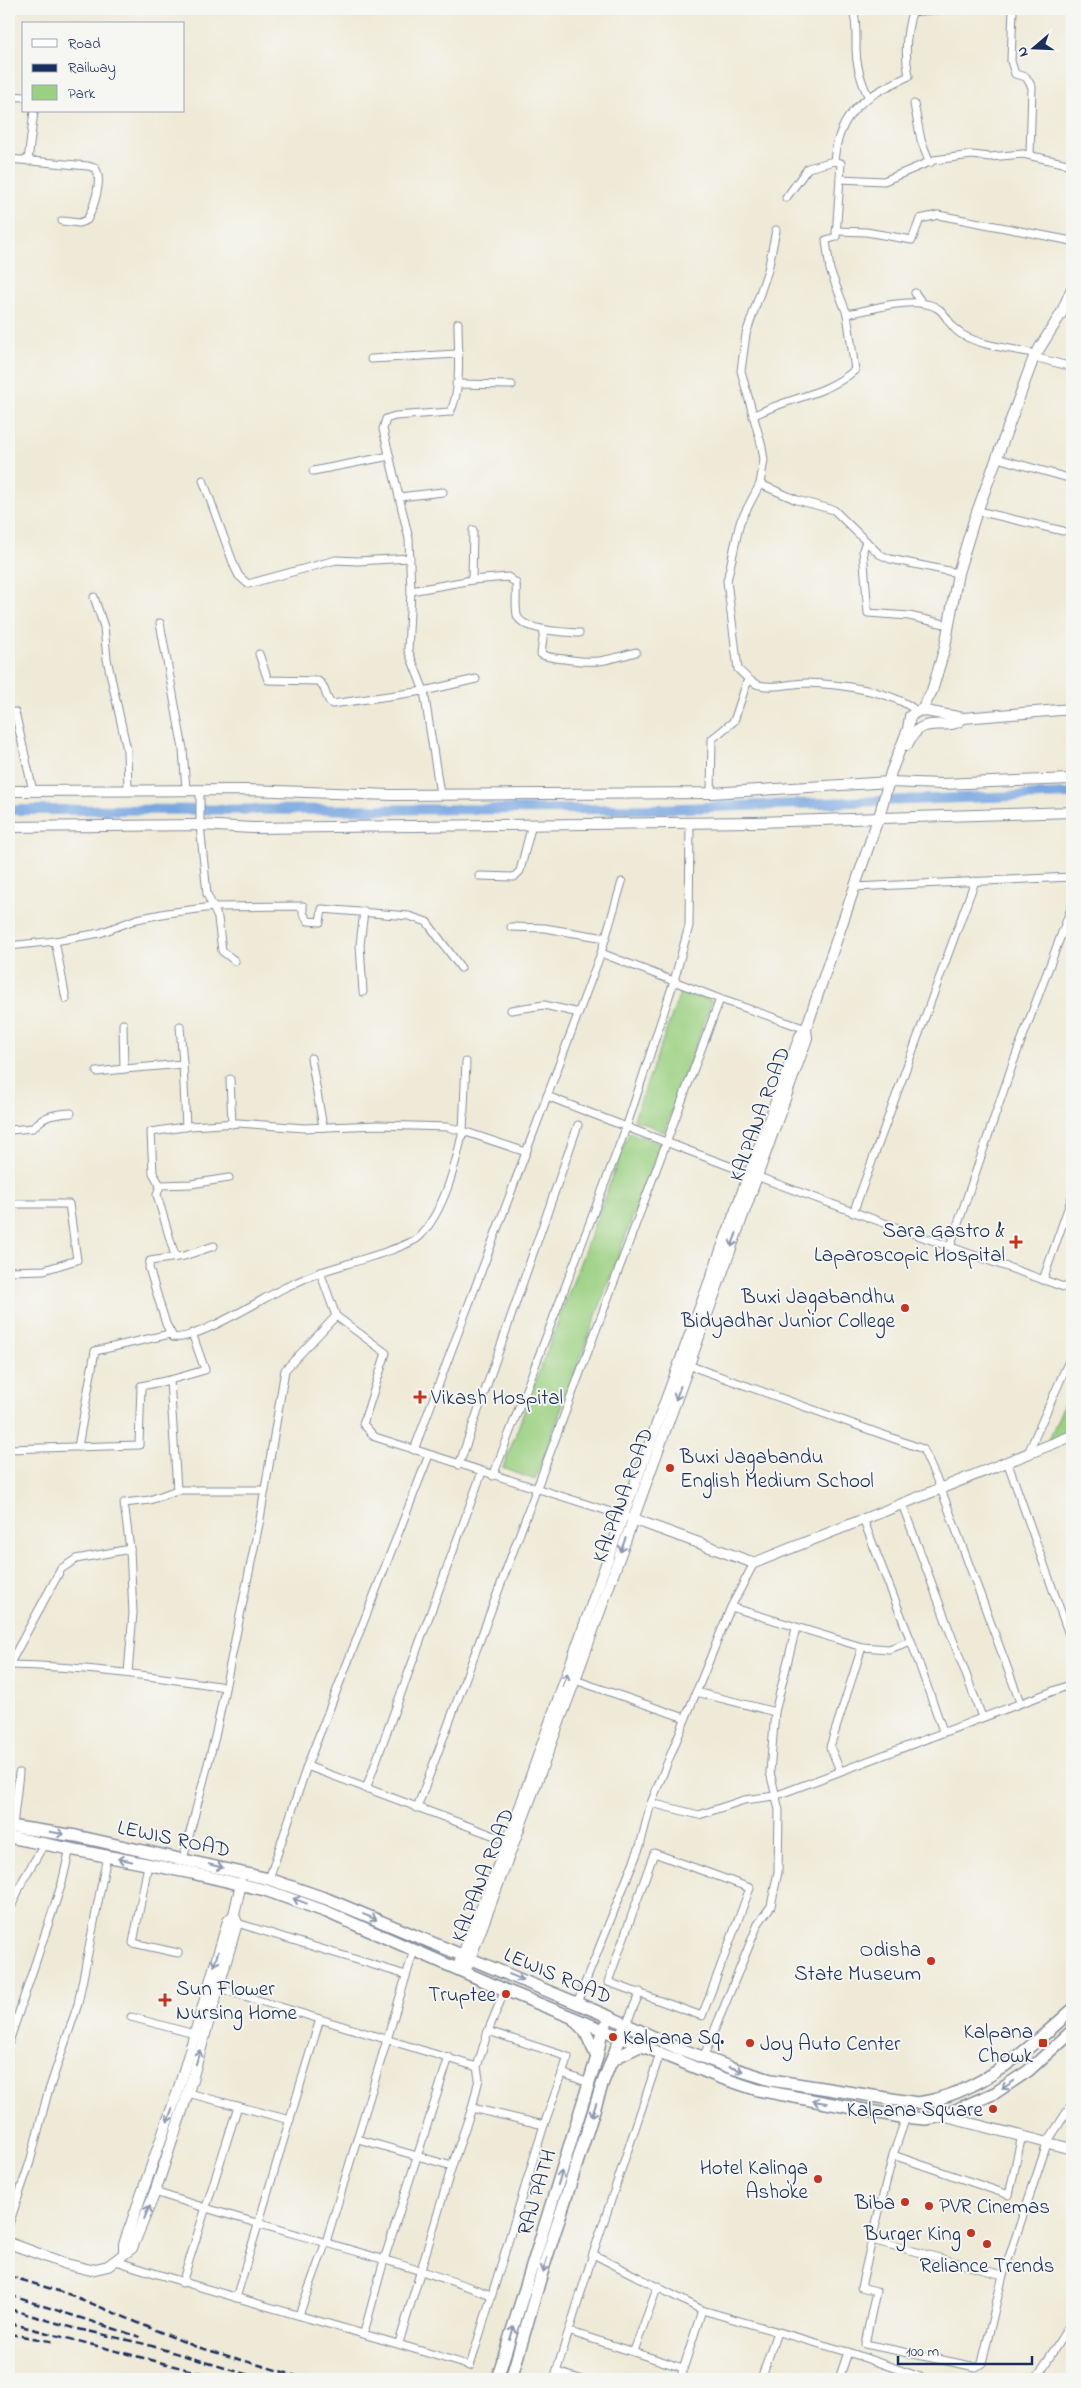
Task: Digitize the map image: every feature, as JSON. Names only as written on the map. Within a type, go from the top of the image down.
[{"type":"main road","name":"LEWIS ROAD","points":[[10,1830],[76,1836],[269,1879],[327,1899],[577,2003],[703,2058],[771,2080],[910,2102],[938,2100],[954,2095],[1004,2067],[1045,2035],[1072,2010]]},
{"type":"main road","name":"LEWIS ROAD","points":[[10,1830],[45,1843],[240,1883],[327,1912],[570,2017],[660,2054],[758,2090],[906,2117],[926,2119],[942,2116],[995,2093],[1028,2071],[1072,2031]]},
{"type":"main road","points":[[570,2017],[585,2031],[598,2057]]},
{"type":"main road","name":"RAJ PATH","points":[[497,2379],[598,2057],[602,2030],[610,2017]]},
{"type":"main road","name":"RAJ PATH","points":[[511,2379],[610,2063],[626,2025]]},
{"type":"main road","points":[[610,2063],[619,2056],[642,2046]]},
{"type":"street","points":[[853,9],[858,30],[856,50],[859,71],[868,96]]},
{"type":"street","points":[[834,160],[835,148],[853,110],[868,96],[909,76],[905,59],[912,10],[944,9]]},
{"type":"street","points":[[1013,9],[1011,62],[1015,74],[1029,80],[1032,87],[1030,155]]},
{"type":"street","points":[[9,96],[22,97]]},
{"type":"street","points":[[914,104],[921,140],[930,163]]},
{"type":"street","points":[[28,161],[34,112]]},
{"type":"street","points":[[840,179],[884,181],[943,158],[972,155],[990,157],[1023,154],[1072,165]]},
{"type":"street","points":[[9,159],[88,166],[98,171],[98,181],[87,220],[80,223],[62,222]]},
{"type":"street","points":[[753,416],[770,407],[787,404],[830,387],[855,370],[847,314],[830,270],[826,240],[836,237],[841,163],[834,160],[808,168],[786,198]]},
{"type":"street","points":[[836,231],[866,232],[912,240],[920,219],[938,215],[1072,241]]},
{"type":"street","points":[[776,230],[768,270],[746,334],[740,371],[764,460],[760,484],[740,522],[727,581],[738,669],[748,679],[760,685],[806,684],[842,686],[897,698],[921,711],[929,718],[926,725],[912,736],[889,786]]},
{"type":"street","points":[[921,711],[939,670],[958,574],[978,511],[1035,356],[1061,314],[1072,288]]},
{"type":"street","points":[[915,293],[923,304]]},
{"type":"street","points":[[847,314],[904,304],[923,304],[940,309],[961,333],[984,343],[1072,367]]},
{"type":"street","points":[[440,794],[424,691],[408,650],[411,591],[409,539],[383,429],[386,419],[395,416],[450,412],[453,407],[456,384],[458,323]]},
{"type":"street","points":[[371,359],[457,354]]},
{"type":"street","points":[[456,384],[512,385]]},
{"type":"street","points":[[313,471],[390,456]]},
{"type":"street","points":[[997,458],[1072,479]]},
{"type":"street","points":[[203,480],[235,568],[239,576],[248,584],[336,560],[357,561],[410,558]]},
{"type":"street","points":[[760,484],[797,500],[834,510],[879,554],[890,559],[958,574]]},
{"type":"street","points":[[400,497],[443,492]]},
{"type":"street","points":[[978,511],[1063,531]]},
{"type":"street","points":[[472,530],[472,580]]},
{"type":"street","points":[[866,541],[864,550],[868,613],[909,616],[949,625]]},
{"type":"street","points":[[411,591],[472,580],[508,577],[516,583],[519,618],[527,625],[544,630],[580,633]]},
{"type":"street","points":[[94,597],[104,627],[107,659],[127,750],[128,790]]},
{"type":"street","points":[[160,623],[183,749],[186,790]]},
{"type":"street","points":[[544,630],[540,649],[544,655],[591,663],[629,654]]},
{"type":"street","points":[[259,654],[268,680],[318,681],[323,685],[326,697],[332,704],[424,691],[476,679]]},
{"type":"street","points":[[711,793],[712,739],[734,721],[748,679]]},
{"type":"street","points":[[889,786],[891,772],[908,730],[910,716],[921,711],[963,718],[1072,709]]},
{"type":"street","points":[[15,712],[33,791]]},
{"type":"street","points":[[926,725],[955,723],[963,718]]},
{"type":"street","points":[[9,792],[247,790],[344,794],[711,793],[1072,780]]},
{"type":"street","name":"KALPANA ROAD","points":[[467,1957],[508,1840],[753,1175],[807,1038],[806,1029],[889,786]]},
{"type":"street","points":[[200,790],[207,894],[218,918],[222,951],[235,961]]},
{"type":"street","points":[[9,827],[201,821],[252,828],[690,823],[879,814],[1072,812]]},
{"type":"street","points":[[493,1476],[626,1128],[674,981],[689,926],[690,823]]},
{"type":"street","points":[[479,876],[514,877],[520,871],[532,824]]},
{"type":"street","points":[[854,887],[1072,877]]},
{"type":"street","points":[[853,1213],[975,881]]},
{"type":"street","points":[[414,1450],[601,953],[622,882]]},
{"type":"street","points":[[9,946],[55,941],[100,933],[137,919],[213,907],[303,906],[303,913],[308,921],[320,922],[322,909],[409,916],[427,922],[461,968]]},
{"type":"street","points":[[950,1247],[1013,1063],[1072,906]]},
{"type":"street","points":[[364,911],[360,945],[364,992]]},
{"type":"street","points":[[511,927],[544,928],[606,938]]},
{"type":"street","points":[[55,941],[66,999]]},
{"type":"street","points":[[601,953],[720,999],[806,1029]]},
{"type":"street","points":[[417,1808],[720,999]]},
{"type":"street","points":[[511,1010],[544,1005],[579,1013]]},
{"type":"street","points":[[123,1024],[124,1069]]},
{"type":"street","points":[[180,1026],[186,1127]]},
{"type":"street","points":[[311,1058],[323,1127]]},
{"type":"street","points":[[78,1447],[95,1351],[170,1334],[177,1338],[192,1333],[220,1323],[284,1288],[320,1272],[395,1248],[419,1237],[435,1214],[454,1166],[463,1131],[466,1062]]},
{"type":"street","points":[[97,1072],[183,1064]]},
{"type":"street","points":[[230,1079],[232,1124]]},
{"type":"street","points":[[547,1096],[665,1143],[853,1213],[1072,1290]]},
{"type":"street","points":[[9,1130],[33,1128],[40,1120],[50,1115],[71,1113]]},
{"type":"street","points":[[175,1256],[157,1195],[160,1185],[153,1173],[151,1132],[186,1127],[232,1124],[323,1127],[378,1125],[448,1127],[526,1152]]},
{"type":"street","points":[[459,1465],[578,1125]]},
{"type":"street","name":"KALPANA ROAD","points":[[461,1971],[575,1680],[628,1518],[688,1365],[753,1175]]},
{"type":"street","points":[[160,1185],[192,1184],[229,1178]]},
{"type":"street","points":[[1043,1280],[1072,1197]]},
{"type":"street","points":[[9,1204],[69,1204],[77,1260],[44,1270],[9,1270]]},
{"type":"street","points":[[170,1334],[149,1268],[150,1261],[184,1256],[214,1246]]},
{"type":"street","points":[[320,1272],[336,1316],[386,1352],[363,1424],[375,1438],[628,1518],[754,1563]]},
{"type":"street","points":[[183,1859],[208,1771],[265,1490],[285,1370],[336,1316]]},
{"type":"street","points":[[9,1449],[139,1445],[141,1386],[206,1370],[192,1333]]},
{"type":"street","points":[[1028,1453],[1072,1354]]},
{"type":"street","points":[[688,1365],[923,1449],[941,1489],[1020,1702]]},
{"type":"street","points":[[170,1380],[177,1490]]},
{"type":"street","points":[[577,2003],[640,1846],[652,1803],[685,1718],[731,1607],[754,1563],[1072,1436]]},
{"type":"street","points":[[269,1879],[307,1766],[429,1455]]},
{"type":"street","points":[[1007,1461],[1072,1643]]},
{"type":"street","points":[[366,1788],[482,1472]]},
{"type":"street","points":[[128,1673],[133,1613],[130,1548],[124,1503],[150,1500],[177,1490],[265,1490]]},
{"type":"street","points":[[902,1504],[982,1717]]},
{"type":"street","points":[[863,1519],[911,1641],[943,1731]]},
{"type":"street","points":[[130,1548],[76,1559],[61,1569],[9,1665],[55,1666],[128,1673],[225,1687]]},
{"type":"street","points":[[731,1607],[862,1647],[889,1649],[911,1641]]},
{"type":"street","points":[[703,2058],[758,1924],[771,1906],[778,1872],[780,1842],[779,1810],[770,1772],[774,1712],[796,1628]]},
{"type":"street","points":[[840,1770],[830,1747],[862,1647]]},
{"type":"street","points":[[575,1680],[685,1718]]},
{"type":"street","points":[[652,1803],[699,1815],[744,1800],[775,1796],[943,1731],[1072,1684]]},
{"type":"street","points":[[696,1692],[774,1712]]},
{"type":"street","points":[[307,1766],[508,1840]]},
{"type":"street","points":[[10,1830],[19,1773]]},
{"type":"street","points":[[9,1912],[23,1880],[45,1843]]},
{"type":"street","points":[[9,2042],[62,1883],[70,1848]]},
{"type":"street","points":[[654,1854],[750,1888],[702,2016],[640,1992],[608,1982],[654,1854]]},
{"type":"street","points":[[9,2224],[30,2162],[47,2096],[78,2004],[107,1856]]},
{"type":"street","points":[[148,1865],[133,1943],[178,1953]]},
{"type":"street","points":[[9,2243],[81,2269],[100,2269],[116,2261],[132,2248],[155,2192],[188,2093],[218,1988],[235,1919],[240,1883]]},
{"type":"street","points":[[124,2253],[124,2244],[178,2091],[228,1920],[235,1919],[406,1974]]},
{"type":"street","points":[[299,2315],[326,2242],[414,1950]]},
{"type":"street","points":[[218,1988],[478,2067]]},
{"type":"street","points":[[398,2343],[452,2166],[472,2108],[479,2079],[478,2067],[488,2031],[505,1990]]},
{"type":"street","points":[[626,2025],[640,1992]]},
{"type":"street","points":[[131,2017],[194,2034]]},
{"type":"street","points":[[236,2298],[320,2019]]},
{"type":"street","points":[[116,2261],[236,2298],[398,2343],[470,2366],[544,2125],[568,2057],[488,2031]]},
{"type":"street","points":[[580,2379],[556,2376],[571,2332],[593,2254],[660,2054]]},
{"type":"street","points":[[364,2333],[384,2260],[448,2057]]},
{"type":"street","points":[[562,2073],[589,2083]]},
{"type":"street","points":[[188,2093],[290,2120]]},
{"type":"street","points":[[938,2100],[942,2116],[1048,2141],[1072,2149]]},
{"type":"street","points":[[906,2117],[893,2155],[861,2286],[876,2291],[865,2344],[976,2367],[982,2363],[1003,2274],[1048,2141],[1072,2104]]},
{"type":"street","points":[[182,2282],[238,2106]]},
{"type":"street","points":[[472,2108],[544,2125]]},
{"type":"street","points":[[893,2155],[1008,2195],[1022,2135]]},
{"type":"street","points":[[358,2139],[452,2166]]},
{"type":"street","points":[[155,2192],[204,2209],[326,2242],[491,2295]]},
{"type":"street","points":[[872,2240],[1003,2274]]},
{"type":"street","points":[[593,2254],[702,2310],[848,2352],[924,2379]]},
{"type":"street","points":[[634,2351],[658,2286]]},
{"type":"street","points":[[680,2379],[702,2310]]},
{"type":"street","points":[[1036,2379],[1072,2321]]},
{"type":"street","points":[[571,2332],[683,2368]]},
{"type":"street","points":[[761,2379],[777,2332]]},
{"type":"street","points":[[839,2379],[848,2352]]},
{"type":"green space","points":[[681,990],[712,1001],[664,1132],[634,1119]]},
{"type":"green space","points":[[629,1132],[660,1144],[535,1480],[503,1468]]},
{"type":"green space","points":[[1072,1385],[1072,1433],[1048,1442]]},
{"type":"waterway","points":[[9,810],[657,809],[1072,794]]},
{"type":"railway","points":[[9,2276],[71,2295],[194,2346],[307,2379]]},
{"type":"railway","points":[[9,2295],[140,2337]]},
{"type":"railway","points":[[9,2309],[74,2328],[145,2344],[262,2379]]},
{"type":"railway","points":[[9,2323],[224,2379]]},
{"type":"railway","points":[[9,2334],[56,2342]]},
{"type":"place","name":"Sara Gastro & Laparoscopic Hospital","points":[[1016,1242]]},
{"type":"place","name":"Buxi Jagabandhu Bidyadhar Junior College","points":[[905,1308]]},
{"type":"place","name":"Vikash Hospital","points":[[420,1397]]},
{"type":"place","name":"Buxi Jagabandu English Medium School","points":[[670,1468]]},
{"type":"place","name":"Odisha State Museum","points":[[931,1961]]},
{"type":"place","name":"Truptee","points":[[506,1994]]},
{"type":"place","name":"Sun Flower Nursing Home","points":[[165,2000]]},
{"type":"place","name":"Kalpana Sq.","points":[[613,2037]]},
{"type":"place","name":"Joy Auto Center","points":[[750,2043]]},
{"type":"place","name":"Kalpana Chowk","points":[[1043,2043]]},
{"type":"place","name":"Kalpana Square","points":[[993,2109]]},
{"type":"place","name":"Hotel Kalinga Ashoke","points":[[818,2179]]},
{"type":"place","name":"Biba","points":[[905,2202]]},
{"type":"place","name":"PVR Cinemas","points":[[929,2206]]},
{"type":"place","name":"Burger King","points":[[971,2233]]},
{"type":"place","name":"Reliance Trends","points":[[987,2244]]}]
